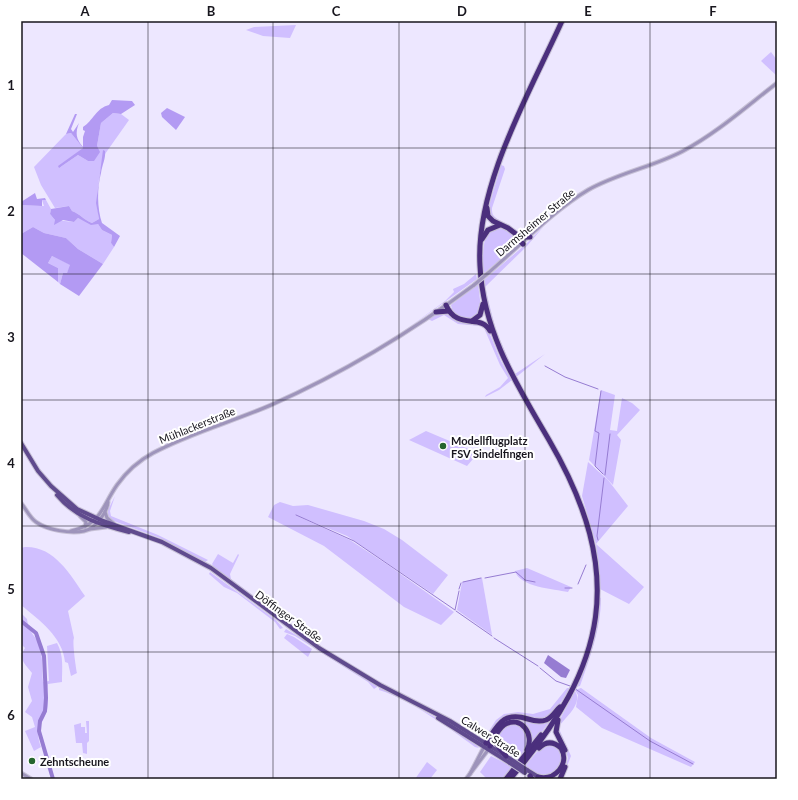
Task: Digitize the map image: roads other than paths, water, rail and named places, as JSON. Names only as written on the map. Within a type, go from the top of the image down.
[{"type":"highway","points":[[560,779],[566,765],[566,756],[557,736],[556,726],[575,684],[591,641],[596,613],[597,578],[595,552],[588,521],[567,472],[515,382],[495,338],[484,301],[480,273],[480,244],[486,203],[503,152],[562,21]]},
{"type":"highway","points":[[486,203],[488,216],[493,222],[517,235],[523,243]]},
{"type":"highway","points":[[480,244],[488,230],[501,225]]},
{"type":"highway","points":[[517,235],[530,237]]},
{"type":"highway","points":[[471,321],[481,314],[484,301]]},
{"type":"highway","points":[[447,305],[451,312],[461,320],[485,324],[495,338]]},
{"type":"highway","points":[[436,312],[451,312]]},
{"type":"highway","points":[[511,777],[571,692]]},
{"type":"highway","points":[[506,779],[511,777],[530,756],[566,703]]},
{"type":"highway","points":[[487,746],[498,725],[507,718],[520,717],[542,721],[552,716],[560,707]]},
{"type":"highway","points":[[487,746],[504,725],[514,722],[524,727],[529,734],[528,748],[511,777]]},
{"type":"highway","points":[[496,735],[497,744],[506,756]]},
{"type":"highway","points":[[530,756],[546,743],[556,744],[563,751],[563,763],[558,772],[548,778],[535,778]]},
{"type":"main road","points":[[21,442],[35,467],[51,486],[72,505],[97,521]]},
{"type":"main road","name":"Döffinger Straße","points":[[51,486],[66,506],[80,516],[114,524],[171,546],[216,572],[326,653]]},
{"type":"main road","name":"Döffinger Straße","points":[[97,521],[109,527],[139,533]]},
{"type":"main road","name":"Calwer Straße","points":[[326,653],[430,712],[450,721],[535,778]]},
{"type":"main road","name":"Calwer Straße","points":[[487,746],[506,756],[511,762]]},
{"type":"main road","name":"Calwer Straße","points":[[526,771],[535,778]]},
{"type":"street","name":"Darmsheimer Straße","points":[[309,387],[380,348],[447,305],[474,285],[559,211],[588,190],[613,178],[664,160],[684,150],[710,133],[777,83]]},
{"type":"street","name":"Mühlackerstraße","points":[[97,521],[124,476],[141,460],[161,449],[270,405],[309,387]]},
{"type":"street","points":[[21,503],[33,520],[53,530],[71,531],[109,527]]},
{"type":"street","points":[[91,516],[104,511],[107,518],[114,524]]},
{"type":"street","points":[[80,516],[86,522],[86,529]]},
{"type":"street","points":[[86,529],[97,521]]},
{"type":"street","points":[[467,778],[487,746]]},
{"type":"street","points":[[21,773],[31,779]]},
{"type":"waterway","points":[[545,366],[565,377],[598,389]]},
{"type":"waterway","points":[[601,391],[595,431],[599,433],[595,466],[603,474]]},
{"type":"waterway","points":[[605,475],[610,434]]},
{"type":"waterway","points":[[598,540],[597,536],[604,478]]},
{"type":"waterway","points":[[296,515],[354,541],[455,610],[459,591]]},
{"type":"waterway","points":[[578,584],[586,565]]},
{"type":"waterway","points":[[485,578],[516,572],[525,580],[535,582]]},
{"type":"waterway","points":[[463,582],[481,578]]},
{"type":"waterway","points":[[459,589],[461,583]]},
{"type":"waterway","points":[[565,588],[572,588]]},
{"type":"waterway","points":[[456,611],[492,636]]},
{"type":"waterway","points":[[21,621],[36,633],[44,656],[46,698],[45,711],[40,721],[39,731],[53,779]]},
{"type":"waterway","points":[[494,638],[538,666]]},
{"type":"waterway","points":[[540,668],[556,681],[570,686]]},
{"type":"waterway","points":[[574,688],[650,741],[693,764]]},
{"type":"place","name":"Modellflugplatz FSV Sindelfingen","points":[[443,446]]},
{"type":"place","name":"Zehntscheune","points":[[32,761]]}]
